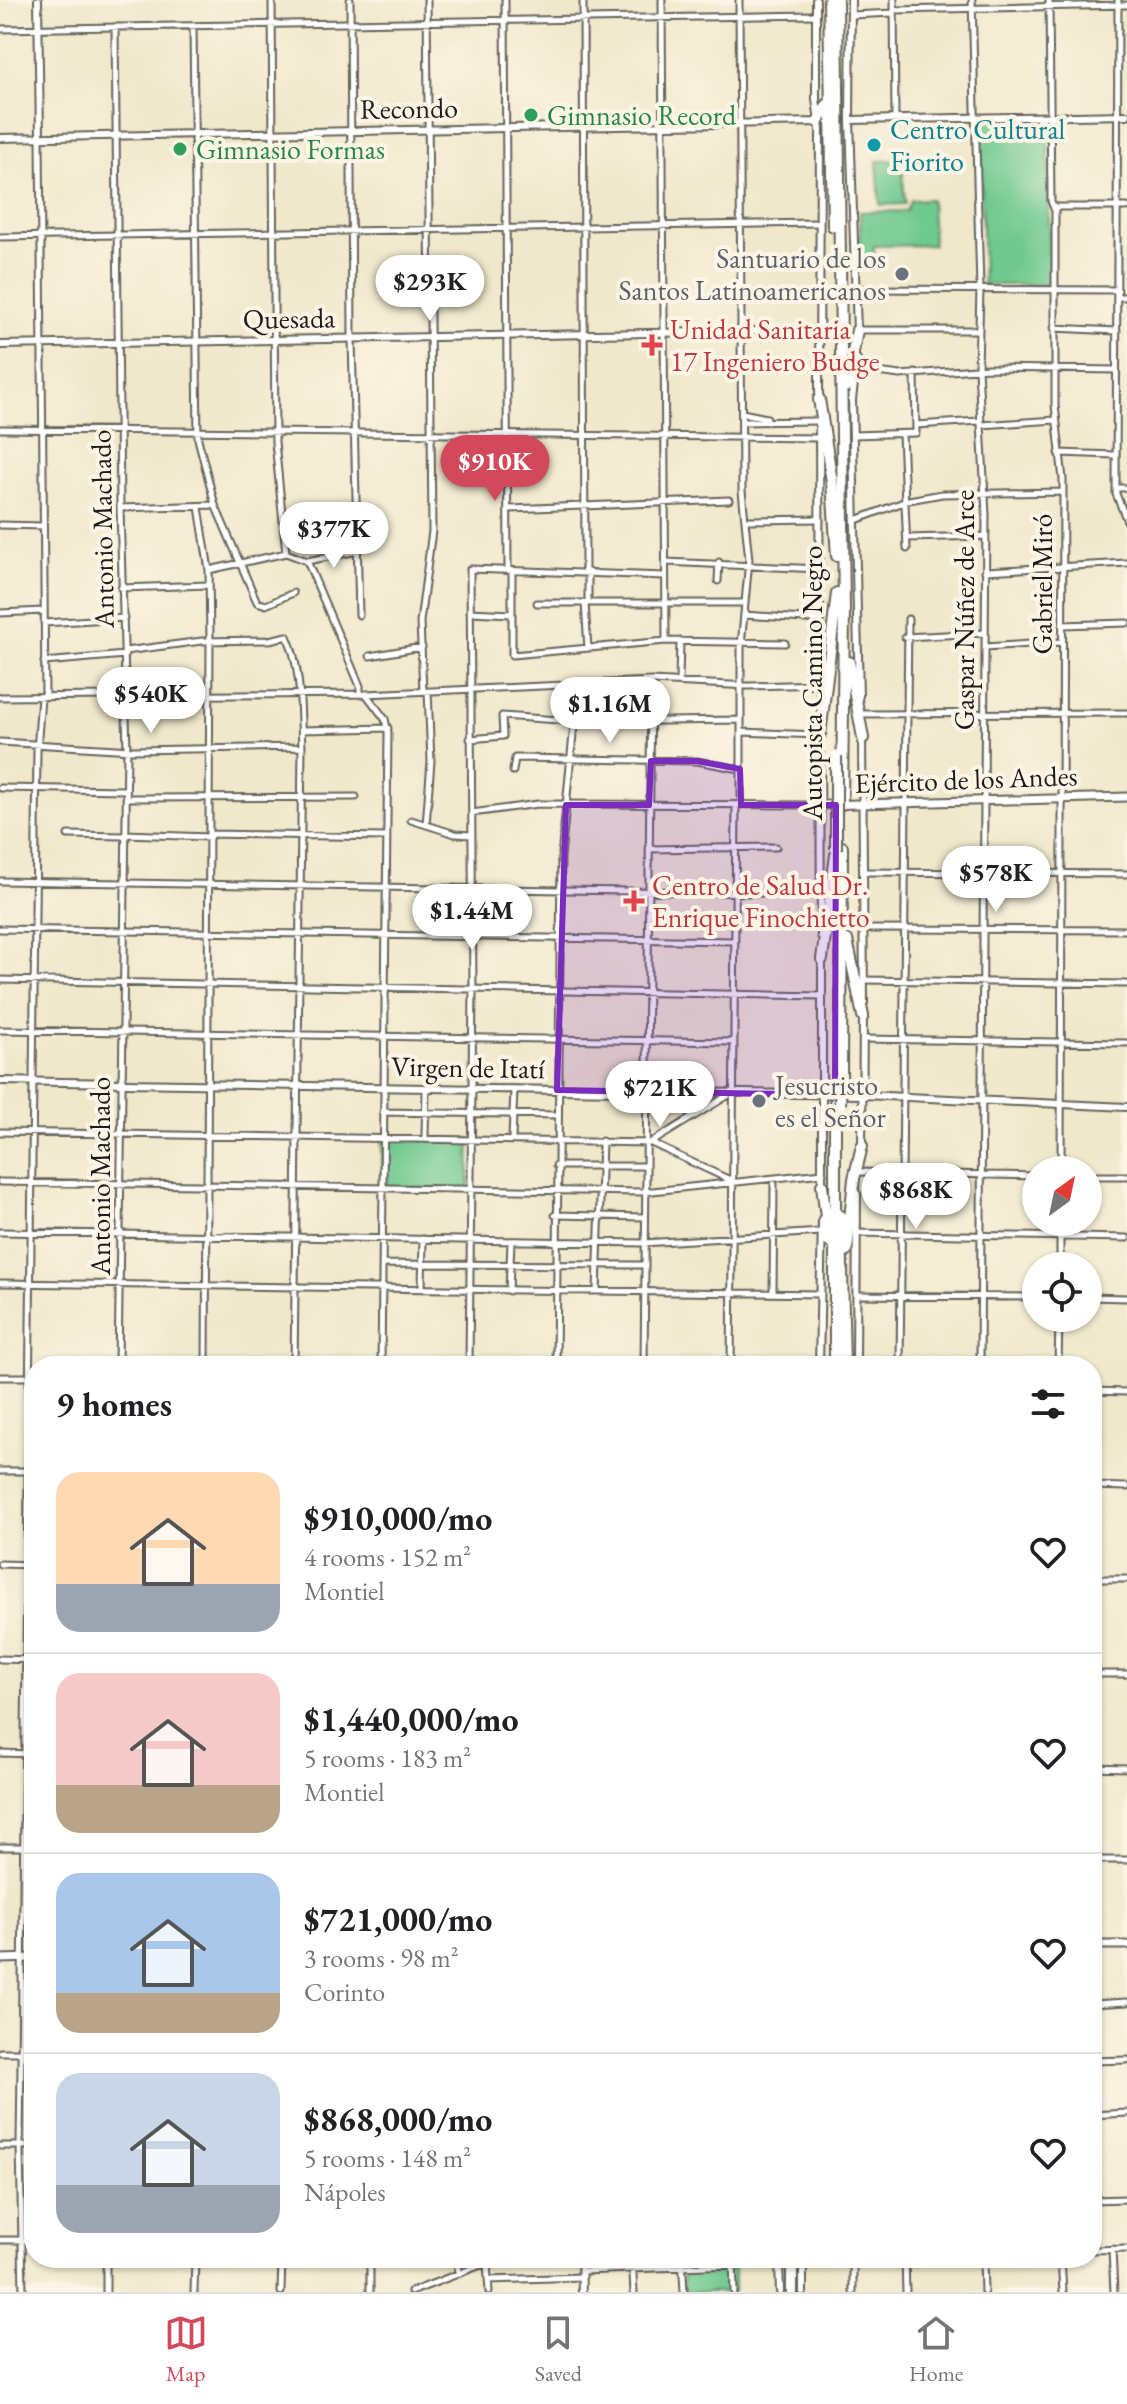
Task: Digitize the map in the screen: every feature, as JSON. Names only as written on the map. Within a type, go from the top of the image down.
[{"type":"highway","name":"Autopista Camino Negro","points":[[829,0],[847,437],[839,756]]},
{"type":"highway","name":"Autopista Camino Negro","points":[[837,0],[833,92],[839,756],[837,1356]]},
{"type":"highway","points":[[833,92],[841,113],[850,120]]},
{"type":"highway","points":[[818,122],[833,92]]},
{"type":"highway","points":[[847,437],[847,379],[857,330]]},
{"type":"highway","points":[[819,399],[832,482],[837,556]]},
{"type":"highway","points":[[820,735],[837,593]]},
{"type":"highway","points":[[844,611],[863,738]]},
{"type":"highway","name":"Autopista Camino Negro","points":[[838,851],[842,885],[838,1080]]},
{"type":"highway","points":[[822,959],[838,851]]},
{"type":"highway","points":[[842,885],[849,952],[863,1016]]},
{"type":"highway","points":[[839,1288],[854,1179],[862,1146]]},
{"type":"highway","points":[[822,1185],[839,1288]]},
{"type":"highway","points":[[782,2292],[788,2268]]},
{"type":"highway","points":[[791,2268],[794,2292]]},
{"type":"main road","name":"Ejército de los Andes","points":[[821,805],[1127,797]]},
{"type":"main road","points":[[1102,1945],[1127,1945]]},
{"type":"main road","points":[[0,1959],[23,1958]]},
{"type":"street","points":[[32,1356],[37,789],[44,662],[38,0]]},
{"type":"street","points":[[272,0],[275,433],[286,553]]},
{"type":"street","points":[[350,0],[353,434],[359,615]]},
{"type":"street","points":[[426,825],[431,761],[420,622],[432,540],[427,0]]},
{"type":"street","points":[[505,0],[512,655],[666,641],[785,643]]},
{"type":"street","points":[[583,0],[588,648]]},
{"type":"street","points":[[662,0],[666,641]]},
{"type":"street","points":[[731,1356],[735,848],[740,769],[741,641],[748,565],[747,520],[742,491],[739,0]]},
{"type":"street","points":[[816,0],[823,996],[819,1356]]},
{"type":"street","points":[[851,0],[850,120],[858,289],[855,369],[847,437],[856,520],[866,929],[862,1146],[856,1233],[856,1356]]},
{"type":"street","points":[[894,0],[895,120]]},
{"type":"street","name":"Gaspar Núñez de Arce","points":[[972,0],[980,288],[978,369],[985,491],[986,874],[980,1356]]},
{"type":"street","points":[[851,15],[1049,3],[1127,5]]},
{"type":"street","name":"Gabriel Miró","points":[[1049,3],[1056,420],[1063,492],[1061,1156]]},
{"type":"street","points":[[1118,3],[1123,115],[1118,207],[1115,455],[1117,501],[1127,521]]},
{"type":"street","points":[[0,29],[816,15]]},
{"type":"street","name":"Antonio Machado","points":[[115,27],[121,588],[127,750],[118,1356]]},
{"type":"street","points":[[193,27],[198,432],[215,505],[257,602],[266,605],[293,593]]},
{"type":"street","points":[[850,120],[1123,115]]},
{"type":"street","name":"Recondo","points":[[0,138],[818,122]]},
{"type":"street","points":[[1053,207],[1127,207]]},
{"type":"street","points":[[0,237],[818,223]]},
{"type":"street","points":[[858,289],[1055,290],[1118,293],[1127,297]]},
{"type":"street","points":[[1054,328],[1117,331]]},
{"type":"street","name":"Quesada","points":[[0,345],[819,330]]},
{"type":"street","points":[[857,330],[979,330]]},
{"type":"street","points":[[855,369],[894,375],[978,369],[1116,370]]},
{"type":"street","points":[[847,437],[916,433],[915,373]]},
{"type":"street","points":[[1116,409],[1127,409]]},
{"type":"street","points":[[742,413],[776,420]]},
{"type":"street","points":[[916,425],[1056,420]]},
{"type":"street","points":[[742,422],[819,421]]},
{"type":"street","points":[[0,429],[819,438]]},
{"type":"street","points":[[902,434],[907,549]]},
{"type":"street","points":[[1059,453],[1115,455]]},
{"type":"street","points":[[1116,488],[1127,488]]},
{"type":"street","points":[[856,520],[905,502],[985,491],[1063,492]]},
{"type":"street","points":[[510,509],[729,500]]},
{"type":"street","points":[[1117,501],[1127,504]]},
{"type":"street","points":[[120,508],[215,505]]},
{"type":"street","points":[[199,507],[209,570],[211,695],[206,1356]]},
{"type":"street","points":[[747,520],[820,519]]},
{"type":"street","points":[[0,525],[43,526]]},
{"type":"street","points":[[907,537],[985,536]]},
{"type":"street","points":[[209,570],[286,553],[307,561],[358,551]]},
{"type":"street","points":[[307,561],[363,694],[388,728],[381,1356]]},
{"type":"street","points":[[665,562],[719,562],[820,569]]},
{"type":"street","points":[[718,581],[719,562]]},
{"type":"street","points":[[985,571],[1127,563]]},
{"type":"street","points":[[469,1356],[467,1264],[473,989],[470,569],[665,576]]},
{"type":"street","points":[[121,588],[208,585]]},
{"type":"street","points":[[537,603],[744,603]]},
{"type":"street","points":[[0,613],[44,611]]},
{"type":"street","points":[[470,612],[512,614]]},
{"type":"street","points":[[744,615],[819,620]]},
{"type":"street","points":[[44,623],[124,618]]},
{"type":"street","points":[[900,1356],[905,637],[908,619]]},
{"type":"street","points":[[1062,625],[1127,623]]},
{"type":"street","points":[[905,637],[985,633]]},
{"type":"street","points":[[44,662],[210,640],[289,637],[299,694],[302,747],[295,1086],[294,1356]]},
{"type":"street","points":[[679,681],[680,641]]},
{"type":"street","points":[[985,647],[1062,642]]},
{"type":"street","points":[[370,656],[422,647]]},
{"type":"street","points":[[0,697],[363,694],[651,681],[820,684]]},
{"type":"street","points":[[644,1356],[643,1192],[648,1143],[645,1092],[651,681]]},
{"type":"street","points":[[556,1356],[555,1215],[561,890],[578,684]]},
{"type":"street","points":[[860,714],[1127,713]]},
{"type":"street","points":[[470,739],[503,736],[502,716],[573,721],[741,720]]},
{"type":"street","points":[[301,730],[388,728]]},
{"type":"street","points":[[741,732],[820,735]]},
{"type":"street","points":[[0,742],[127,750],[302,747]]},
{"type":"street","points":[[513,771],[515,758],[697,761],[740,769]]},
{"type":"street","points":[[0,788],[126,790]]},
{"type":"street","points":[[126,798],[356,797]]},
{"type":"street","name":"Ejército de los Andes","points":[[472,813],[532,805],[821,805]]},
{"type":"street","points":[[411,820],[472,835]]},
{"type":"street","points":[[68,835],[385,837]]},
{"type":"street","points":[[649,849],[776,847]]},
{"type":"street","points":[[865,872],[1127,874]]},
{"type":"street","points":[[0,881],[821,894]]},
{"type":"street","points":[[0,929],[735,941]]},
{"type":"street","points":[[866,929],[1127,930]]},
{"type":"street","points":[[0,980],[823,996]]},
{"type":"street","points":[[864,980],[1127,984]]},
{"type":"street","points":[[0,1030],[733,1042]]},
{"type":"street","points":[[863,1039],[1127,1043]]},
{"type":"street","name":"Virgen de Itatí","points":[[0,1081],[863,1095],[1127,1107]]},
{"type":"street","points":[[425,1137],[426,1088]]},
{"type":"street","points":[[512,1139],[514,1089]]},
{"type":"street","points":[[648,1143],[732,1093]]},
{"type":"street","points":[[383,1112],[557,1115]]},
{"type":"street","points":[[0,1132],[648,1143],[731,1181]]},
{"type":"street","points":[[597,1291],[602,1141]]},
{"type":"street","points":[[556,1166],[644,1166]]},
{"type":"street","points":[[859,1172],[1022,1176]]},
{"type":"street","points":[[0,1182],[643,1192],[823,1173]]},
{"type":"street","points":[[1102,1176],[1127,1176]]},
{"type":"street","points":[[773,1293],[774,1184]]},
{"type":"street","points":[[555,1215],[644,1217]]},
{"type":"street","points":[[0,1232],[643,1243],[822,1232]]},
{"type":"street","points":[[856,1233],[1127,1238]]},
{"type":"street","points":[[1060,1237],[1060,1252]]},
{"type":"street","points":[[422,1289],[423,1239]]},
{"type":"street","points":[[509,1291],[511,1241]]},
{"type":"street","points":[[383,1264],[643,1265]]},
{"type":"street","points":[[0,1283],[820,1294]]},
{"type":"street","points":[[857,1295],[1022,1297]]},
{"type":"street","points":[[1102,1297],[1127,1298]]},
{"type":"street","points":[[1058,1356],[1059,1332]]},
{"type":"street","points":[[0,1377],[24,1377]]},
{"type":"street","points":[[1102,1391],[1127,1392]]},
{"type":"street","points":[[0,1471],[24,1471]]},
{"type":"street","points":[[1102,1486],[1127,1487]]},
{"type":"street","points":[[0,1564],[24,1565]]},
{"type":"street","points":[[1102,1579],[1127,1579]]},
{"type":"street","points":[[0,1659],[24,1660]]},
{"type":"street","points":[[1102,1674],[1127,1674]]},
{"type":"street","points":[[0,1753],[24,1753]]},
{"type":"street","points":[[1102,1767],[1127,1768]]},
{"type":"street","points":[[0,1847],[24,1847]]},
{"type":"street","points":[[1102,1860],[1127,1860]]},
{"type":"street","points":[[23,2292],[20,2146],[24,1902]]},
{"type":"street","points":[[1102,2003],[1127,2002]]},
{"type":"street","points":[[0,2052],[23,2052]]},
{"type":"street","points":[[1102,2061],[1127,2060]]},
{"type":"street","points":[[1102,2114],[1127,2113]]},
{"type":"street","points":[[0,2146],[24,2146]]},
{"type":"street","points":[[1102,2200],[1127,2199]]},
{"type":"street","points":[[0,2240],[24,2240]]},
{"type":"street","points":[[1112,2249],[1114,2292]]},
{"type":"street","points":[[1102,2250],[1127,2249]]},
{"type":"street","points":[[106,2268],[106,2292]]},
{"type":"street","points":[[194,2292],[195,2268]]},
{"type":"street","points":[[281,2292],[282,2268]]},
{"type":"street","points":[[370,2268],[370,2292]]},
{"type":"street","points":[[458,2268],[458,2274]]},
{"type":"street","points":[[411,2292],[474,2268]]},
{"type":"street","points":[[487,2268],[489,2292]]},
{"type":"street","points":[[582,2268],[582,2292]]},
{"type":"street","points":[[488,2280],[649,2268]]},
{"type":"street","points":[[683,2268],[684,2292]]},
{"type":"street","points":[[734,2268],[734,2292]]},
{"type":"street","points":[[794,2268],[803,2292]]},
{"type":"street","points":[[853,2268],[853,2292]]},
{"type":"street","points":[[905,2268],[906,2292]]},
{"type":"street","points":[[983,2268],[984,2292]]},
{"type":"street","points":[[1062,2268],[1063,2292]]},
{"type":"street","points":[[632,2269],[634,2292]]},
{"type":"highlighted area","points":[[651,761],[697,761],[740,769],[741,805],[836,805],[835,1095],[557,1090],[566,805],[649,805]]},
{"type":"green space","points":[[1048,121],[1050,285],[983,285],[980,122]]},
{"type":"green space","points":[[902,160],[905,204],[880,205],[877,161]]},
{"type":"green space","points":[[931,199],[933,245],[874,246],[874,263],[860,263],[860,212],[906,211],[911,200]]},
{"type":"green space","points":[[382,1137],[470,1139],[469,1189],[383,1188]]},
{"type":"green space","points":[[683,2268],[734,2268],[734,2292],[684,2292]]},
{"type":"place","name":"Gimnasio Record","points":[[531,115]]},
{"type":"place","name":"Centro Cultural Fiorito","points":[[874,145]]},
{"type":"place","name":"Gimnasio Formas","points":[[180,149]]},
{"type":"place","name":"Santuario de los Santos Latinoamericanos","points":[[902,274]]},
{"type":"place","name":"Unidad Sanitaria 17 Ingeniero Budge","points":[[652,345]]},
{"type":"place","name":"Centro de Salud Dr. Enrique Finochietto","points":[[634,901]]},
{"type":"place","name":"Jesucristo es el Señor","points":[[759,1101]]}]
